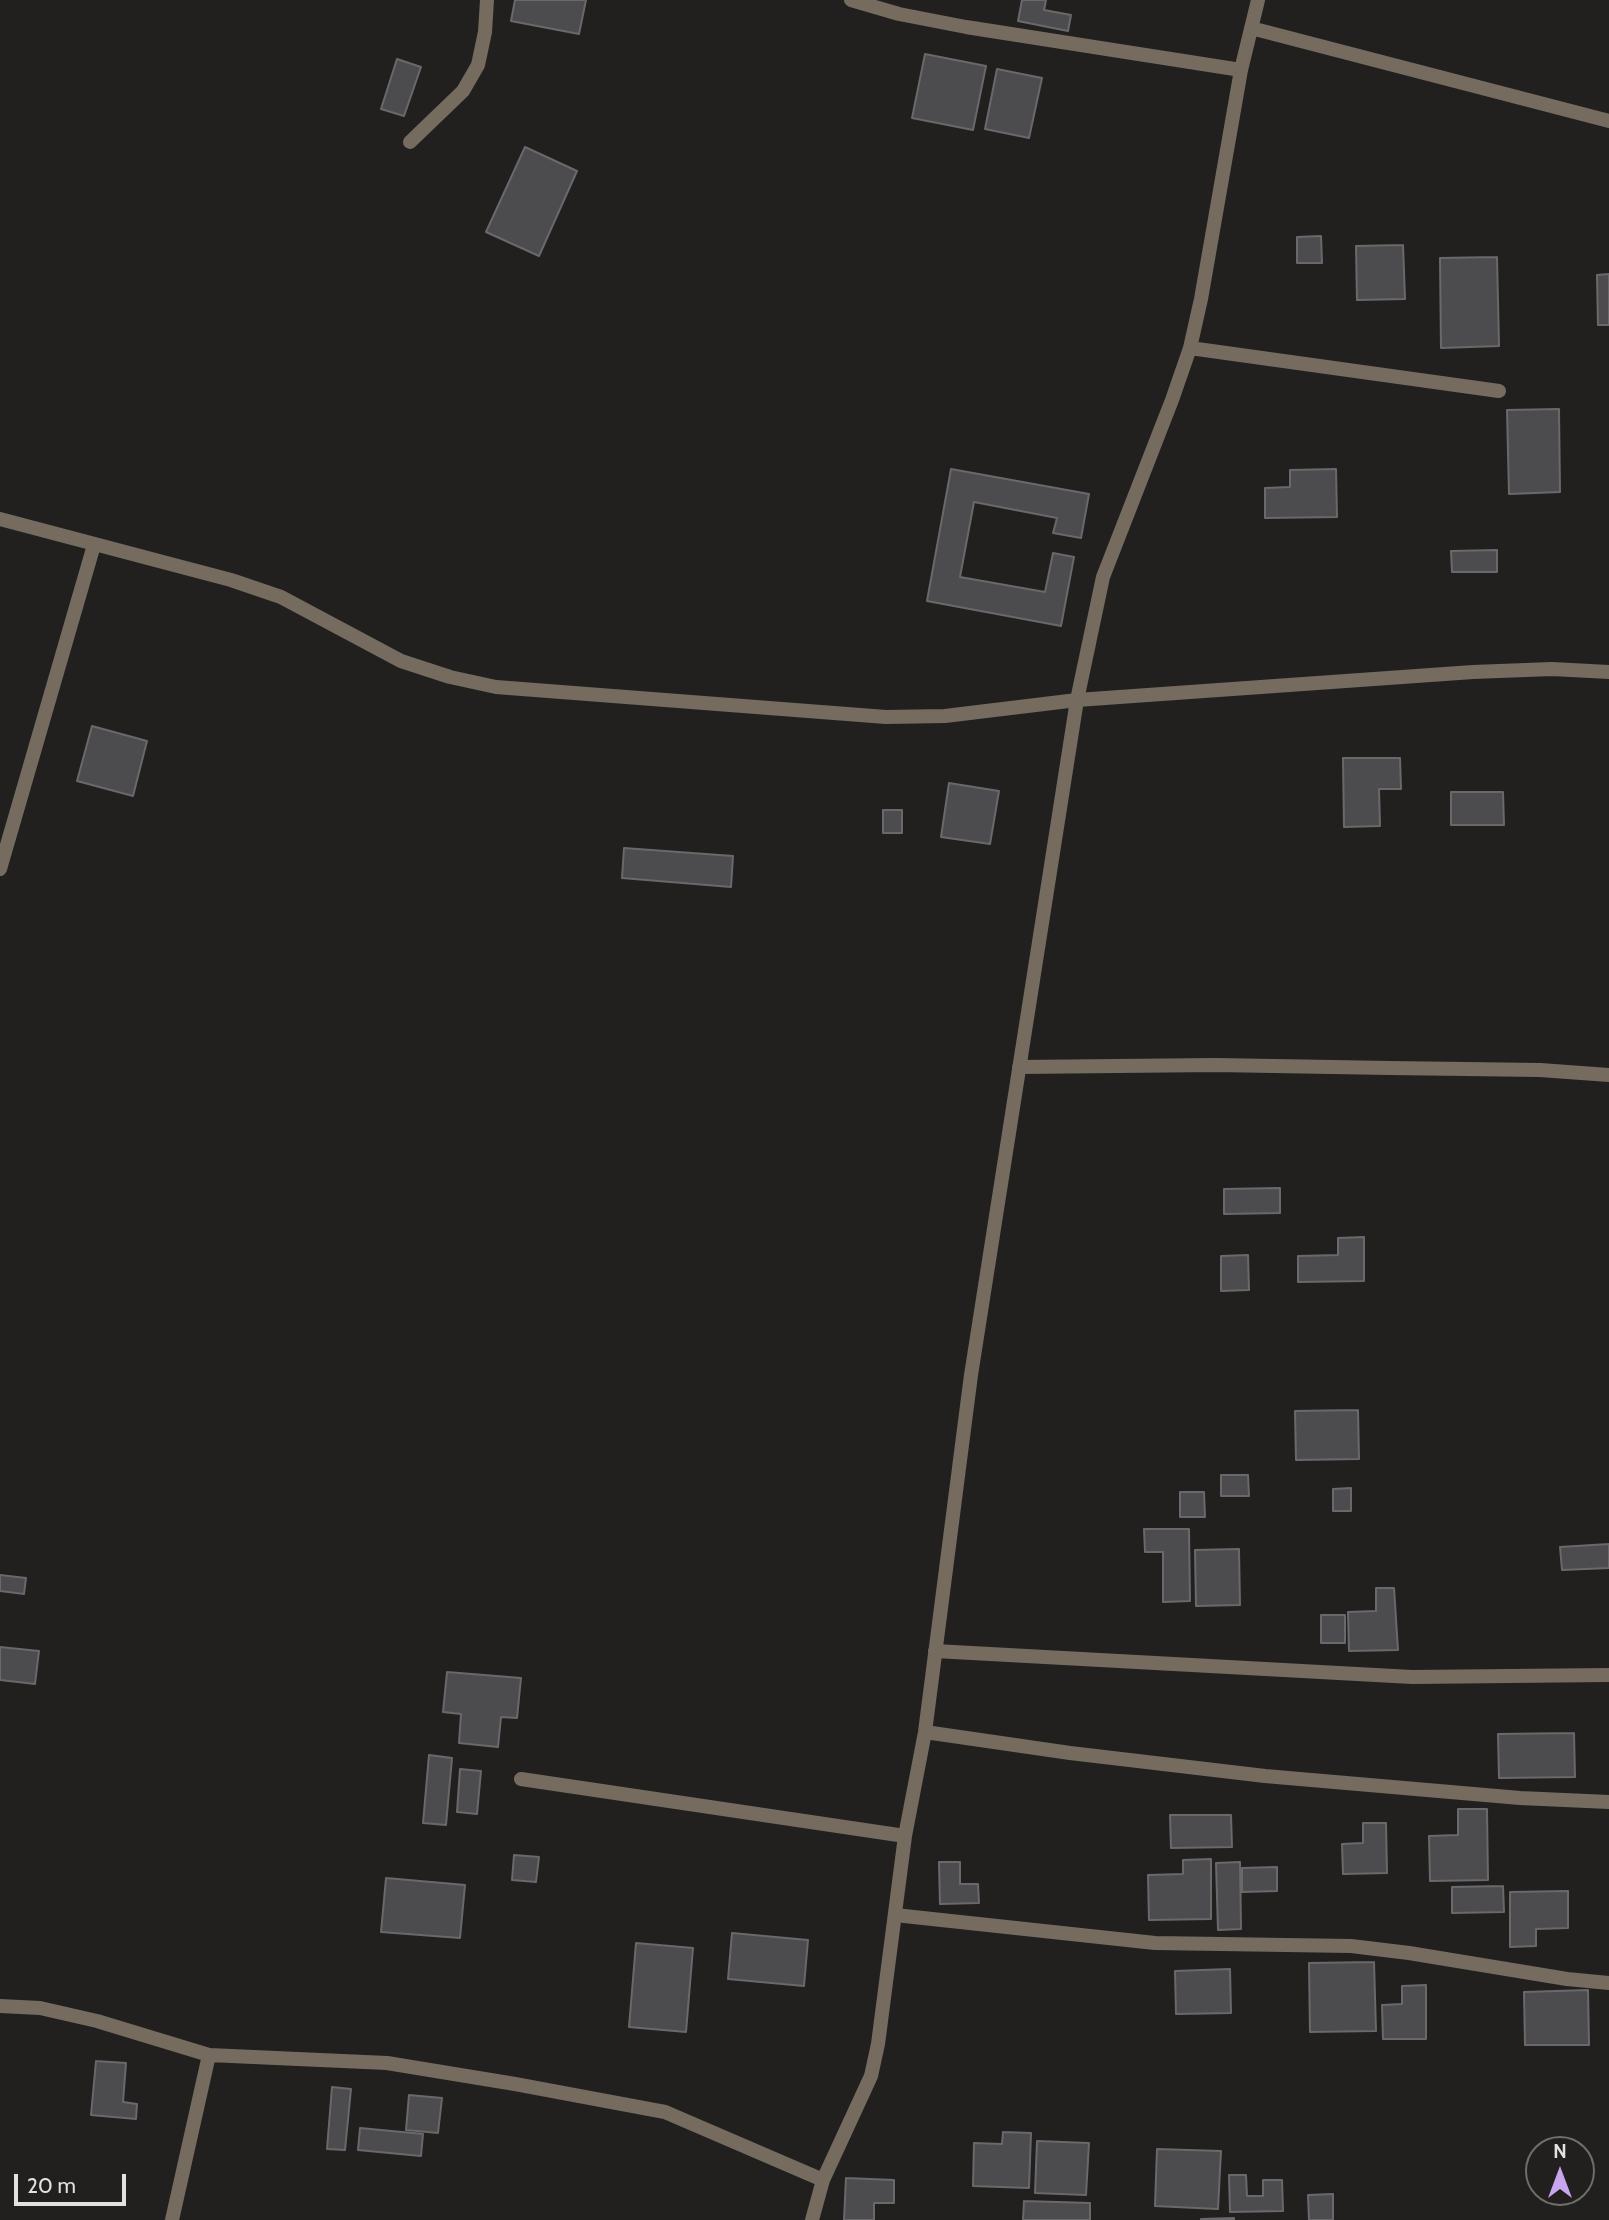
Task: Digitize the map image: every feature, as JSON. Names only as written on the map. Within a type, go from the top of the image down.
[{"type":"street","points":[[410,142],[463,91],[478,65],[485,32],[487,0]]},
{"type":"street","points":[[851,0],[899,14],[966,27],[1241,70]]},
{"type":"street","points":[[811,2220],[823,2180],[871,2076],[878,2044],[905,1836],[925,1732],[971,1375],[1077,700],[1103,576],[1190,348],[1241,70],[1258,0]]},
{"type":"street","points":[[1251,28],[1609,121]]},
{"type":"street","points":[[1190,348],[1499,391]]},
{"type":"street","points":[[0,519],[231,580],[281,597],[401,661],[450,677],[496,687],[886,717],[945,716],[1077,700],[1473,672],[1552,669],[1609,672]]},
{"type":"street","points":[[0,870],[94,545]]},
{"type":"street","points":[[1019,1067],[1216,1065],[1540,1070],[1609,1075]]},
{"type":"street","points":[[935,1651],[1412,1677],[1609,1675]]},
{"type":"street","points":[[925,1732],[1070,1753],[1265,1776],[1520,1798],[1609,1802]]},
{"type":"street","points":[[521,1779],[905,1836]]},
{"type":"street","points":[[895,1915],[1155,1943],[1351,1946],[1609,1983]]},
{"type":"street","points":[[0,2006],[40,2008],[97,2021],[209,2055],[387,2063],[665,2112],[823,2180]]},
{"type":"street","points":[[172,2220],[209,2055]]},
{"type":"building","points":[[515,0],[586,0],[579,34],[511,21]]},
{"type":"building","points":[[1022,0],[1046,0],[1044,10],[1071,15],[1068,31],[1018,21]]},
{"type":"building","points":[[925,54],[986,66],[973,130],[912,118]]},
{"type":"building","points":[[397,59],[421,67],[404,116],[381,109]]},
{"type":"building","points":[[997,69],[1042,78],[1029,138],[985,129]]},
{"type":"building","points":[[525,147],[577,171],[539,256],[486,232]]},
{"type":"building","points":[[1321,236],[1322,263],[1297,263],[1297,237]]},
{"type":"building","points":[[1403,245],[1405,299],[1357,300],[1356,246]]},
{"type":"building","points":[[1497,257],[1499,346],[1441,348],[1440,258]]},
{"type":"building","points":[[1609,274],[1609,325],[1598,325],[1597,275]]},
{"type":"building","points":[[1559,409],[1560,492],[1509,494],[1507,410]]},
{"type":"building","points":[[951,469],[1089,494],[1081,538],[1053,533],[1057,518],[974,502],[960,577],[1045,592],[1053,553],[1074,557],[1061,626],[927,601]]},
{"type":"building","points":[[1336,469],[1337,517],[1265,518],[1265,488],[1290,487],[1290,470]]},
{"type":"building","points":[[1497,550],[1497,572],[1452,572],[1451,551]]},
{"type":"building","points":[[92,726],[147,741],[133,796],[77,781]]},
{"type":"building","points":[[1343,758],[1400,758],[1401,789],[1379,789],[1380,826],[1344,827]]},
{"type":"building","points":[[949,783],[999,791],[990,844],[941,837]]},
{"type":"building","points":[[1451,792],[1503,792],[1504,825],[1451,825]]},
{"type":"building","points":[[883,810],[902,810],[902,833],[883,833]]},
{"type":"building","points":[[624,848],[733,856],[731,887],[622,878]]},
{"type":"building","points":[[1280,1188],[1280,1213],[1224,1214],[1224,1189]]},
{"type":"building","points":[[1364,1237],[1364,1281],[1298,1282],[1298,1256],[1338,1255],[1338,1238]]},
{"type":"building","points":[[1248,1255],[1249,1290],[1221,1291],[1221,1256]]},
{"type":"building","points":[[1358,1410],[1359,1459],[1296,1460],[1295,1411]]},
{"type":"building","points":[[1221,1475],[1248,1475],[1249,1496],[1221,1496]]},
{"type":"building","points":[[1351,1488],[1351,1511],[1333,1511],[1333,1489]]},
{"type":"building","points":[[1180,1492],[1204,1492],[1205,1517],[1180,1517]]},
{"type":"building","points":[[1144,1529],[1189,1529],[1190,1601],[1163,1602],[1163,1552],[1145,1552]]},
{"type":"building","points":[[1609,1544],[1609,1568],[1562,1570],[1560,1547]]},
{"type":"building","points":[[1239,1549],[1240,1605],[1196,1606],[1195,1550]]},
{"type":"building","points":[[0,1575],[26,1578],[24,1594],[0,1591]]},
{"type":"building","points":[[1376,1588],[1394,1588],[1398,1650],[1349,1651],[1348,1612],[1376,1611]]},
{"type":"building","points":[[1321,1615],[1345,1615],[1345,1643],[1321,1643]]},
{"type":"building","points":[[0,1647],[39,1651],[35,1684],[0,1680]]},
{"type":"building","points":[[447,1672],[521,1678],[517,1718],[501,1717],[498,1747],[459,1743],[461,1714],[443,1712]]},
{"type":"building","points":[[1574,1733],[1575,1777],[1499,1778],[1498,1734]]},
{"type":"building","points":[[429,1755],[452,1758],[446,1825],[423,1823]]},
{"type":"building","points":[[460,1769],[481,1771],[477,1814],[457,1812]]},
{"type":"building","points":[[1458,1809],[1487,1809],[1488,1880],[1430,1881],[1429,1836],[1458,1835]]},
{"type":"building","points":[[1170,1815],[1231,1815],[1232,1847],[1171,1848]]},
{"type":"building","points":[[1363,1823],[1386,1823],[1387,1873],[1343,1874],[1342,1844],[1363,1843]]},
{"type":"building","points":[[514,1855],[539,1857],[536,1882],[512,1880]]},
{"type":"building","points":[[1211,1859],[1211,1919],[1149,1920],[1148,1875],[1183,1874],[1183,1860]]},
{"type":"building","points":[[939,1862],[960,1862],[960,1884],[978,1884],[979,1903],[940,1904]]},
{"type":"building","points":[[1240,1862],[1241,1929],[1218,1930],[1216,1863]]},
{"type":"building","points":[[1277,1867],[1277,1891],[1242,1892],[1242,1868]]},
{"type":"building","points":[[386,1878],[465,1885],[460,1938],[381,1932]]},
{"type":"building","points":[[1503,1886],[1504,1912],[1452,1913],[1452,1887]]},
{"type":"building","points":[[1568,1891],[1568,1928],[1536,1929],[1536,1946],[1510,1947],[1510,1892]]},
{"type":"building","points":[[732,1933],[808,1940],[804,1986],[728,1979]]},
{"type":"building","points":[[636,1943],[693,1948],[686,2032],[629,2027]]},
{"type":"building","points":[[1374,1962],[1376,2031],[1310,2032],[1309,1963]]},
{"type":"building","points":[[1230,1969],[1231,2013],[1176,2014],[1175,1971]]},
{"type":"building","points":[[1426,1985],[1426,2039],[1383,2039],[1382,2005],[1402,2004],[1402,1986]]},
{"type":"building","points":[[1588,1990],[1589,2045],[1525,2045],[1524,1992]]},
{"type":"building","points":[[96,2061],[126,2063],[123,2102],[137,2104],[136,2119],[91,2115]]},
{"type":"building","points":[[332,2087],[351,2089],[345,2150],[327,2149]]},
{"type":"building","points":[[409,2095],[442,2098],[438,2133],[406,2130]]},
{"type":"building","points":[[360,2128],[423,2134],[421,2156],[358,2150]]},
{"type":"building","points":[[1003,2132],[1031,2133],[1029,2188],[973,2186],[974,2143],[1002,2144]]},
{"type":"building","points":[[1037,2141],[1089,2143],[1086,2195],[1035,2193]]},
{"type":"building","points":[[1157,2149],[1221,2151],[1218,2209],[1155,2206]]},
{"type":"building","points":[[1229,2175],[1246,2175],[1247,2196],[1263,2196],[1263,2180],[1282,2180],[1283,2211],[1230,2212]]},
{"type":"building","points":[[846,2178],[894,2180],[894,2203],[874,2203],[874,2220],[844,2220]]},
{"type":"building","points":[[1333,2194],[1333,2220],[1309,2220],[1308,2195]]},
{"type":"building","points":[[1024,2201],[1090,2203],[1090,2220],[1023,2220]]},
{"type":"building","points":[[1201,2219],[1234,2220],[1201,2220]]}]
